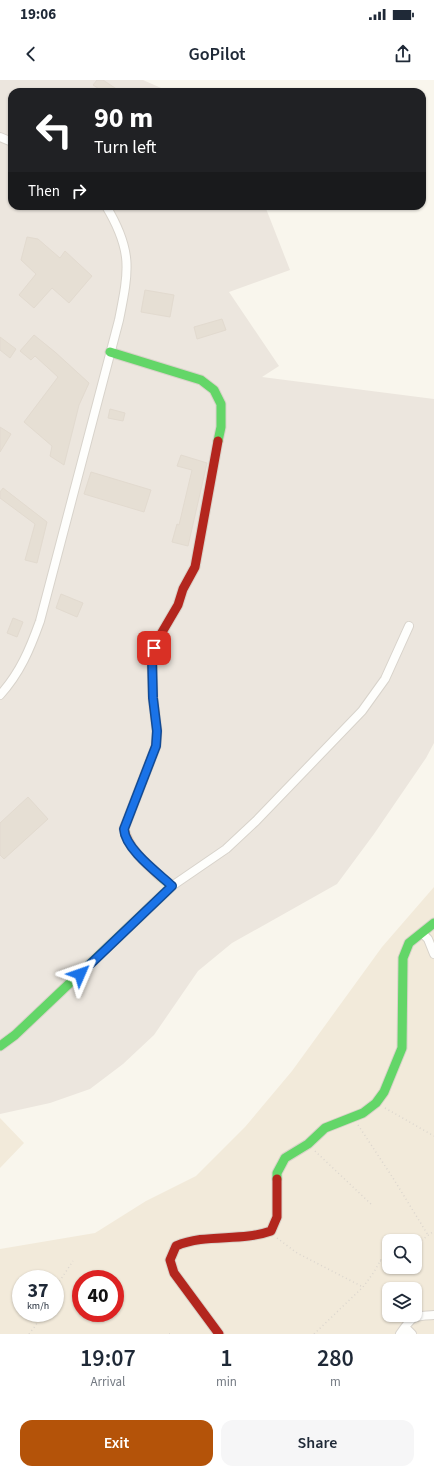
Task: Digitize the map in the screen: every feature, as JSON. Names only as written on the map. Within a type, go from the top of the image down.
[{"type":"street","points":[[0,695],[14,680],[27,656],[40,621],[128,278],[126,253],[118,226],[108,210]]},
{"type":"street","points":[[110,352],[200,380],[214,390],[221,404],[221,427],[197,560],[195,567],[183,589],[178,605],[161,634],[152,659],[153,698],[157,731],[156,746],[124,829],[124,835],[132,848],[172,886]]},
{"type":"street","points":[[0,1046],[15,1035],[172,886],[226,849],[246,830],[362,710],[385,678],[409,626]]},
{"type":"street","points":[[219,1334],[174,1273],[170,1260],[176,1246],[190,1240],[257,1236],[271,1231],[277,1217],[277,1173],[285,1158],[308,1144],[325,1128],[363,1113],[376,1103],[384,1092],[402,1048],[403,958],[409,943],[434,923]]},
{"type":"street","points":[[422,933],[428,939],[434,954]]},
{"type":"street","points":[[412,1334],[403,1331],[413,1318],[419,1314],[434,1314]]},
{"type":"path","points":[[376,1103],[434,1136]]},
{"type":"path","points":[[352,1117],[393,1178],[428,1235]]},
{"type":"path","points":[[308,1144],[371,1204]]},
{"type":"path","points":[[271,1231],[274,1236],[297,1252],[363,1287]]},
{"type":"path","points":[[422,1240],[434,1231]]},
{"type":"path","points":[[314,1334],[363,1287],[382,1258]]},
{"type":"path","points":[[64,1274],[73,1261]]},
{"type":"path","points":[[29,1334],[37,1322]]},
{"type":"shaded area","points":[[0,80],[143,80],[161,88],[8,88],[8,210],[267,210],[290,270],[229,292],[279,366],[262,377],[434,399],[434,743],[426,758],[374,834],[337,884],[232,943],[198,971],[154,1035],[123,1064],[90,1089],[50,1103],[0,1114]]},
{"type":"shaded area","points":[[434,887],[434,1334],[0,1334],[0,1249],[95,1233],[146,1201],[196,1176],[245,1127],[292,1071],[382,947]]},
{"type":"shaded area","points":[[0,1118],[24,1143],[0,1168]]},
{"type":"building","points":[[97,80],[103,80],[115,88],[98,88],[93,85]]},
{"type":"building","points":[[27,237],[38,239],[60,258],[65,251],[92,276],[69,303],[52,288],[34,308],[19,295],[36,274],[21,260]]},
{"type":"building","points":[[145,290],[174,295],[170,317],[141,312]]},
{"type":"building","points":[[222,319],[226,330],[197,339],[194,327]]},
{"type":"building","points":[[34,335],[89,383],[79,405],[64,465],[50,456],[52,446],[24,422],[58,377],[35,356],[31,360],[20,351]]},
{"type":"building","points":[[0,337],[16,349],[10,358],[0,350]]},
{"type":"building","points":[[110,409],[125,413],[123,421],[108,418]]},
{"type":"building","points":[[0,427],[11,434],[0,452]]},
{"type":"building","points":[[181,455],[207,463],[188,546],[172,542],[177,524],[179,525],[192,470],[177,466]]},
{"type":"building","points":[[91,472],[151,490],[144,512],[84,494]]},
{"type":"building","points":[[3,488],[47,522],[37,563],[25,560],[35,524],[0,498],[0,492]]},
{"type":"building","points":[[61,594],[83,603],[77,617],[56,608]]},
{"type":"building","points":[[13,618],[23,622],[17,637],[7,633]]},
{"type":"building","points":[[28,797],[48,819],[4,859],[0,855],[0,823]]},
{"type":"traffic: fast","points":[[110,352],[201,380],[214,390],[221,404],[221,427],[218,441]]},
{"type":"traffic: fast","points":[[0,1046],[15,1035],[172,886],[161,877]]},
{"type":"traffic: fast","points":[[277,1179],[277,1173],[285,1158],[308,1144],[325,1128],[363,1113],[376,1103],[384,1092],[402,1048],[403,958],[409,943],[434,923]]},
{"type":"traffic: slow","points":[[155,651],[152,659],[153,698],[157,731],[156,746],[124,829],[126,837],[134,850],[161,877]]},
{"type":"traffic: jam","points":[[155,651],[161,634],[178,605],[183,589],[195,567],[218,441]]},
{"type":"traffic: jam","points":[[219,1334],[174,1273],[170,1260],[176,1246],[187,1242],[211,1238],[247,1236],[271,1231],[277,1217],[277,1179]]},
{"type":"route","points":[[80,974],[172,886],[132,848],[124,835],[124,829],[156,746],[157,731],[154,714],[152,680],[152,659],[154,648]]}]
